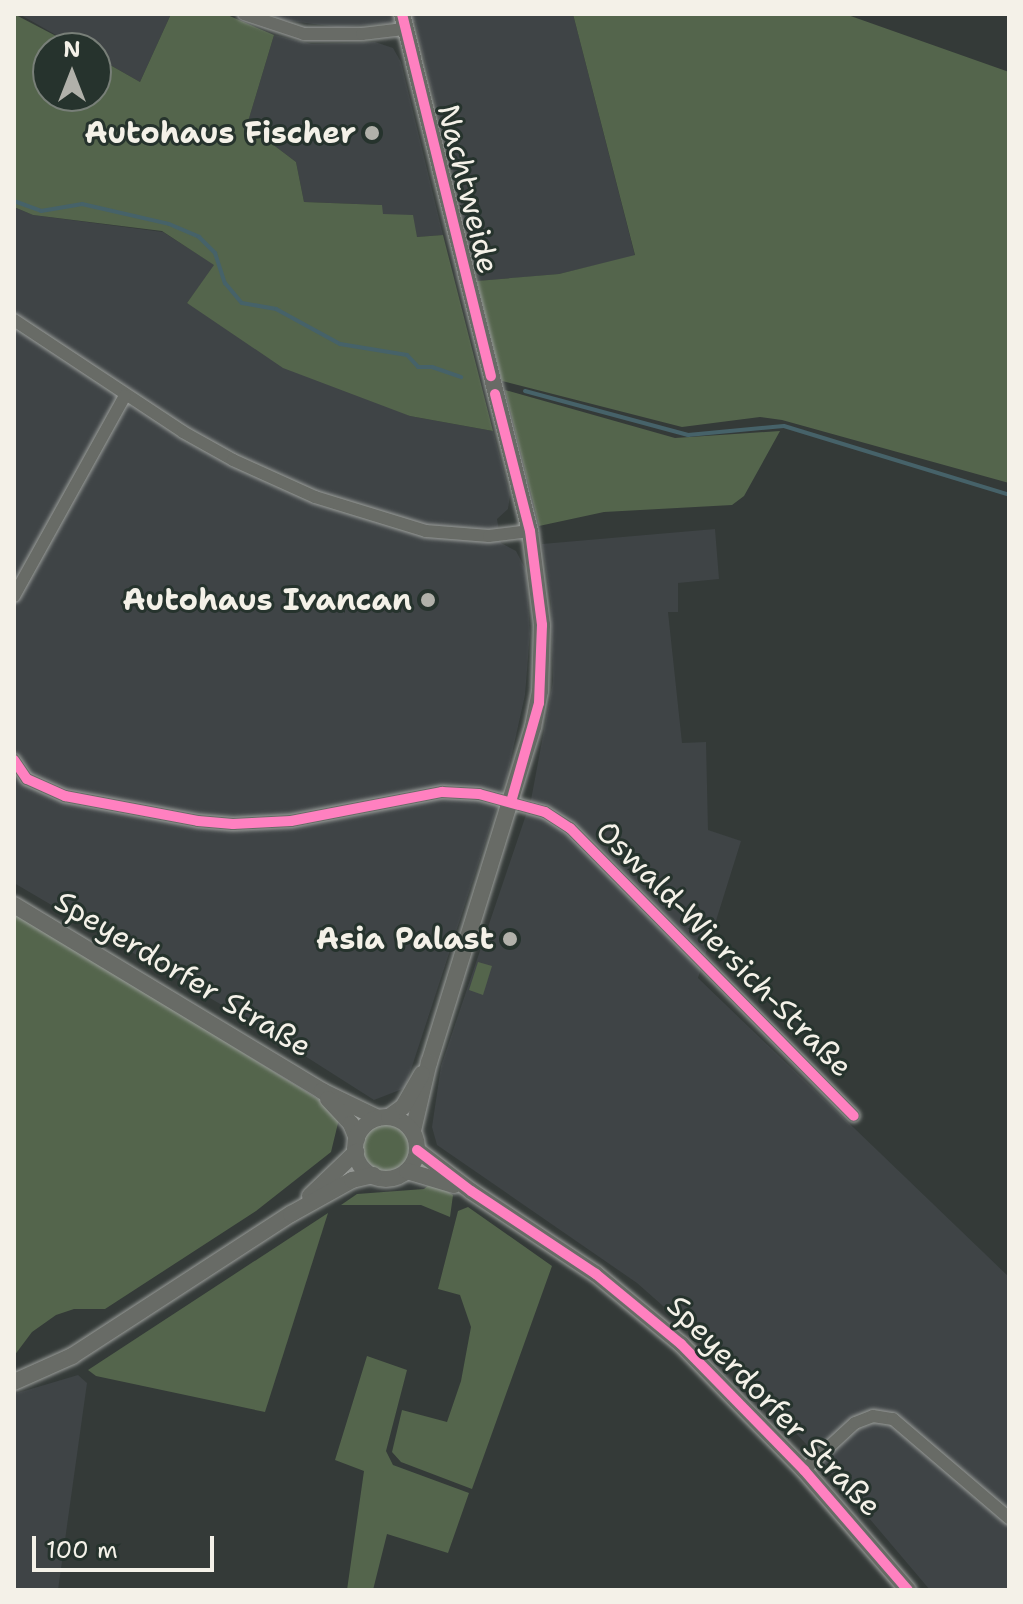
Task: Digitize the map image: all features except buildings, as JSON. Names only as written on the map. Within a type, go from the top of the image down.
[{"type":"street","name":"Nachtweide","points":[[244,14],[304,34],[362,34],[403,22],[530,531],[541,594],[540,691],[511,802],[429,1062],[413,1131]]},
{"type":"street","points":[[14,320],[125,396],[233,460],[360,513],[426,531],[489,536],[530,531]]},
{"type":"street","points":[[14,596],[125,396]]},
{"type":"street","name":"Oswald-Wiersich-Straße","points":[[14,760],[27,779],[65,796],[198,821],[233,824],[291,821],[442,792],[479,794],[545,812],[570,828],[854,1116]]},
{"type":"street","name":"Speyerdorfer Straße","points":[[14,905],[322,1091],[384,1117]]},
{"type":"street","name":"Nachtweide","points":[[384,1117],[405,1103],[429,1062]]},
{"type":"street","name":"Speyerdorfer Straße","points":[[322,1091],[351,1124],[356,1145]]},
{"type":"street","points":[[14,1382],[72,1356],[291,1214],[352,1180],[373,1175],[392,1178],[407,1171],[417,1150],[413,1131],[401,1120],[384,1117],[367,1123],[356,1145],[291,1214]]},
{"type":"street","points":[[356,1145],[360,1164],[373,1175]]},
{"type":"street","name":"Speyerdorfer Straße","points":[[417,1150],[471,1191],[596,1274],[653,1318],[709,1370],[804,1470],[908,1590]]},
{"type":"street","name":"Speyerdorfer Straße","points":[[407,1171],[471,1191]]},
{"type":"street","points":[[804,1470],[855,1423],[873,1416],[893,1419],[1009,1518]]},
{"type":"shaded area","points":[[19,14],[171,14],[140,82],[112,66],[112,32],[51,32]]},
{"type":"shaded area","points":[[268,14],[573,14],[635,256],[559,274],[479,281],[415,22],[337,27],[282,20]]},
{"type":"shaded area","points":[[274,35],[312,44],[375,42],[393,48],[401,62],[443,235],[417,237],[382,214],[382,205],[304,202],[296,162],[247,125]]},
{"type":"shaded area","points":[[14,207],[33,215],[163,232],[215,265],[187,303],[410,416],[493,431],[510,495],[508,509],[497,519],[501,543],[516,551],[526,570],[530,633],[525,695],[507,776],[405,1088],[374,1100],[261,1028],[14,883]]},
{"type":"shaded area","points":[[715,529],[719,579],[678,583],[678,612],[668,612],[682,743],[706,742],[708,830],[741,841],[698,978],[1009,1277],[1009,1590],[930,1590],[807,1445],[731,1366],[637,1283],[437,1145],[432,1127],[441,1066],[531,800],[553,682],[551,603],[542,544]]},
{"type":"shaded area","points":[[78,1375],[87,1383],[58,1590],[14,1590],[14,1394]]},
{"type":"green space","points":[[14,14],[48,32],[32,32],[32,112],[112,112],[112,66],[140,82],[171,14],[225,14],[274,35],[247,125],[296,162],[304,202],[382,205],[383,214],[413,215],[417,237],[443,235],[493,431],[410,416],[283,368],[187,303],[214,265],[162,231],[33,215],[14,207]]},
{"type":"green space","points":[[573,14],[845,14],[1009,72],[1009,483],[782,420],[760,417],[682,427],[502,381],[477,281],[559,274],[635,255]]},
{"type":"green space","points":[[505,390],[675,438],[780,431],[744,496],[732,505],[604,512],[539,526]]},
{"type":"green space","points":[[14,911],[318,1099],[339,1119],[331,1152],[256,1211],[105,1309],[74,1309],[56,1315],[32,1332],[14,1356]]},
{"type":"green space","points":[[478,962],[492,966],[483,995],[469,990]]},
{"type":"green space","points":[[388,1122],[405,1130],[413,1147],[405,1164],[388,1172],[371,1164],[363,1147],[371,1130]]},
{"type":"green space","points":[[432,1182],[453,1195],[450,1217],[421,1205],[341,1205],[357,1194],[424,1189]]},
{"type":"green space","points":[[468,1207],[552,1266],[472,1489],[401,1462],[392,1452],[402,1410],[447,1422],[461,1381],[471,1327],[460,1295],[438,1289],[458,1211]]},
{"type":"green space","points":[[328,1213],[265,1412],[96,1376],[88,1370]]},
{"type":"green space","points":[[367,1356],[407,1370],[386,1451],[393,1465],[469,1493],[448,1553],[387,1534],[373,1590],[347,1590],[364,1471],[335,1460]]},
{"type":"waterway","points":[[14,201],[41,211],[82,204],[169,224],[199,237],[215,253],[225,283],[242,303],[276,309],[340,344],[407,355],[418,367],[432,367],[461,377]]},
{"type":"waterway","points":[[525,391],[688,435],[784,426],[1009,495]]},
{"type":"cycle path","points":[[402,14],[491,376]]},
{"type":"cycle path","points":[[495,394],[530,531],[542,625],[539,703],[511,802]]},
{"type":"cycle path","points":[[14,760],[27,779],[65,796],[198,821],[233,824],[291,821],[442,792],[479,794],[545,812],[570,828],[854,1116]]},
{"type":"cycle path","points":[[417,1150],[471,1191],[596,1274],[681,1344],[804,1470],[908,1590]]},
{"type":"place","name":"Autohaus Fischer","points":[[372,133]]},
{"type":"place","name":"Autohaus Ivancan","points":[[428,600]]},
{"type":"place","name":"Asia Palast","points":[[510,939]]}]
